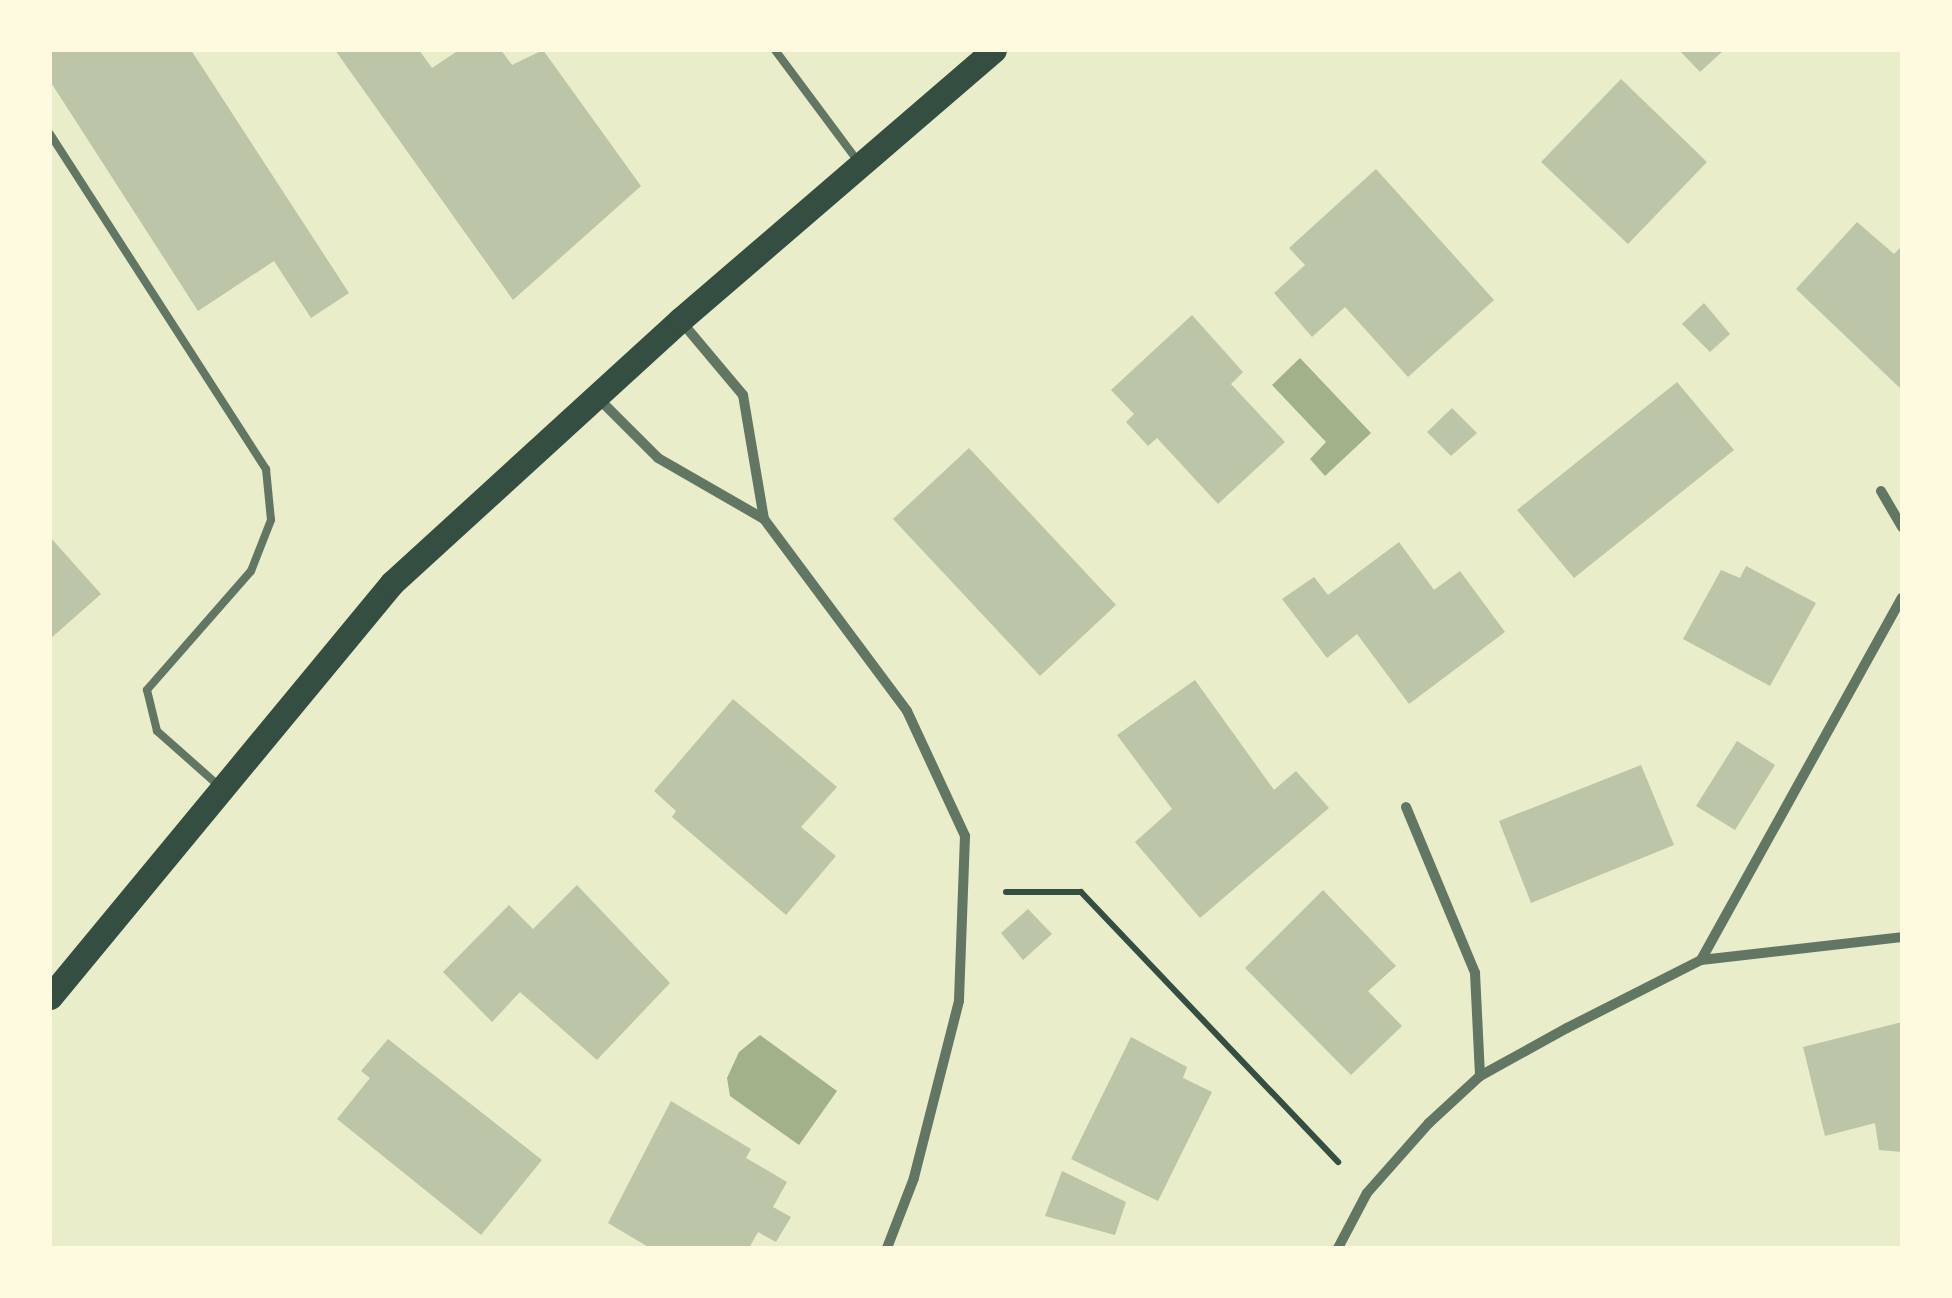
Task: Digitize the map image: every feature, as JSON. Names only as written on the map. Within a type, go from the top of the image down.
[{"type":"main road","points":[[50,998],[392,583],[680,320],[994,50]]},
{"type":"street","points":[[680,320],[743,395],[764,519]]},
{"type":"street","points":[[595,396],[658,458],[764,519],[907,711],[965,836],[960,1001],[914,1178],[887,1248]]},
{"type":"street","points":[[1880,491],[1902,527]]},
{"type":"street","points":[[1701,960],[1902,598]]},
{"type":"street","points":[[1406,807],[1475,973],[1480,1076]]},
{"type":"street","points":[[1338,1248],[1367,1193],[1480,1076],[1701,960],[1902,938]]},
{"type":"lane","points":[[775,50],[860,164]]},
{"type":"lane","points":[[50,134],[266,469],[271,520],[252,571],[146,690],[156,731],[221,788]]},
{"type":"path","points":[[965,892],[1081,892],[1367,1193]]},
{"type":"shaded area","points":[[1300,358],[1371,433],[1325,476],[1310,459],[1326,442],[1272,385]]},
{"type":"shaded area","points":[[760,1035],[837,1091],[799,1145],[730,1096],[727,1078],[739,1052]]},
{"type":"building","points":[[50,50],[191,50],[349,293],[311,318],[274,261],[198,311],[50,81]]},
{"type":"building","points":[[335,50],[419,50],[432,68],[459,50],[501,50],[512,65],[543,50],[641,186],[513,300]]},
{"type":"building","points":[[1679,50],[1724,50],[1700,72]]},
{"type":"building","points":[[1621,79],[1707,162],[1628,244],[1541,162]]},
{"type":"building","points":[[1376,169],[1494,300],[1408,377],[1345,307],[1312,337],[1274,293],[1305,265],[1289,248]]},
{"type":"building","points":[[1857,222],[1894,254],[1902,246],[1902,390],[1796,289]]},
{"type":"building","points":[[1704,303],[1730,334],[1710,352],[1682,324]]},
{"type":"building","points":[[1192,315],[1243,372],[1231,384],[1285,442],[1218,504],[1157,438],[1148,446],[1126,422],[1134,414],[1111,390]]},
{"type":"building","points":[[1677,382],[1734,450],[1574,578],[1517,510]]},
{"type":"building","points":[[1452,408],[1477,433],[1451,456],[1427,432]]},
{"type":"building","points":[[969,448],[1116,605],[1040,676],[893,519]]},
{"type":"building","points":[[50,537],[101,594],[50,639]]},
{"type":"building","points":[[1399,542],[1434,590],[1460,571],[1505,632],[1409,704],[1357,634],[1327,658],[1282,599],[1314,577],[1328,595]]},
{"type":"building","points":[[1746,566],[1816,603],[1770,686],[1683,639],[1721,570],[1740,578]]},
{"type":"building","points":[[1195,680],[1274,790],[1296,771],[1329,808],[1200,918],[1135,842],[1172,809],[1117,735]]},
{"type":"building","points":[[733,699],[837,787],[801,827],[836,856],[786,915],[672,817],[676,811],[654,791]]},
{"type":"building","points":[[1737,741],[1775,765],[1735,830],[1696,806]]},
{"type":"building","points":[[1641,765],[1674,845],[1531,903],[1499,821]]},
{"type":"building","points":[[577,885],[670,983],[597,1060],[520,992],[492,1022],[443,972],[509,905],[533,929]]},
{"type":"building","points":[[1323,890],[1396,966],[1368,991],[1402,1026],[1351,1075],[1245,968]]},
{"type":"building","points":[[1028,909],[1052,934],[1023,960],[1001,933]]},
{"type":"building","points":[[1902,1022],[1902,1152],[1879,1150],[1875,1123],[1825,1136],[1803,1047]]},
{"type":"building","points":[[1131,1037],[1187,1067],[1183,1078],[1212,1092],[1158,1201],[1071,1159]]},
{"type":"building","points":[[388,1039],[542,1160],[481,1235],[337,1119],[370,1078],[361,1071]]},
{"type":"building","points":[[671,1101],[751,1149],[746,1158],[787,1182],[773,1207],[791,1217],[776,1242],[758,1232],[749,1248],[650,1248],[608,1223]]},
{"type":"building","points":[[1062,1171],[1126,1202],[1115,1235],[1045,1216]]}]
